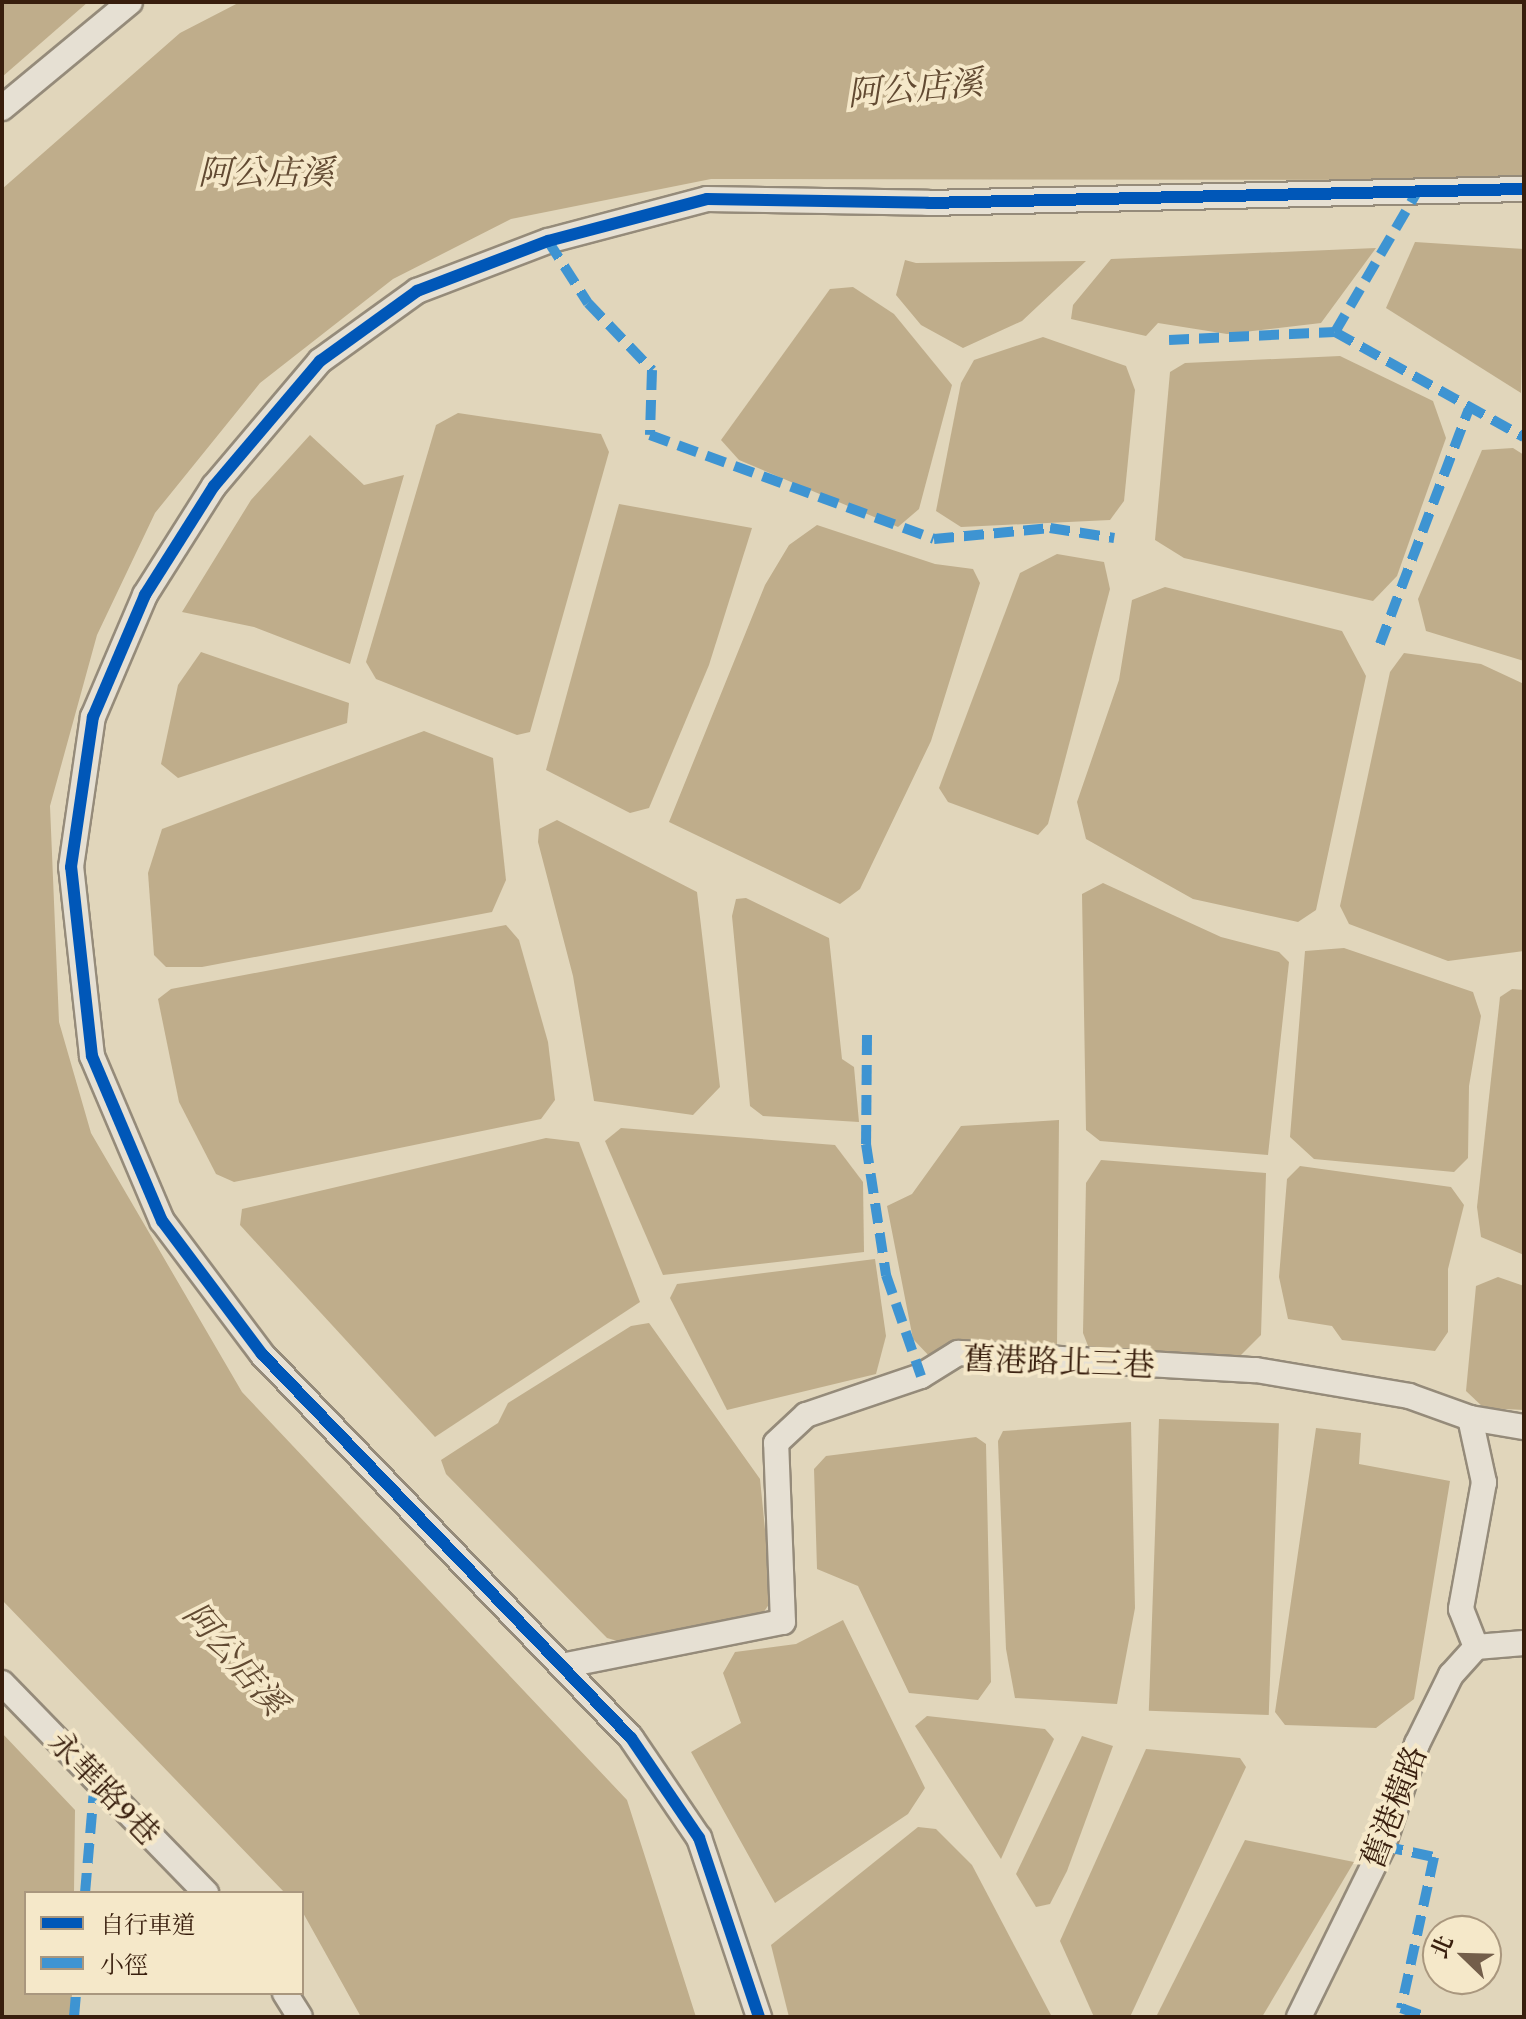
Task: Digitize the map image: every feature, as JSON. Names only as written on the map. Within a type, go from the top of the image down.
[{"type":"street","points":[[2,108],[130,2]]},
{"type":"street","points":[[759,2017],[699,1838],[631,1738],[567,1665],[262,1354],[162,1221],[92,1056],[71,867],[93,717],[145,595],[214,486],[320,361],[417,291],[548,241],[707,199],[928,203],[1524,189]]},
{"type":"street","name":"舊港路北三巷","points":[[567,1665],[783,1622],[776,1443],[806,1415],[921,1376],[958,1353],[1256,1370],[1409,1396],[1470,1418],[1524,1427]]},
{"type":"street","points":[[1470,1418],[1484,1482],[1461,1609],[1476,1647],[1524,1643]]},
{"type":"street","name":"舊港橫路","points":[[1299,2017],[1383,1846],[1417,1744],[1451,1675],[1476,1647]]},
{"type":"street","name":"永華路9巷","points":[[2,1683],[204,1891]]},
{"type":"street","points":[[286,1995],[300,2017]]},
{"type":"water","points":[[2,2],[88,2],[2,77]]},
{"type":"water","name":"阿公店溪","points":[[240,2],[1524,2],[1524,188],[1382,180],[711,179],[511,219],[393,279],[260,383],[155,513],[97,635],[50,806],[59,1022],[91,1133],[242,1392],[627,1800],[696,2017],[361,2017],[304,1915],[304,1891],[283,1891],[2,1600],[2,189],[180,33]]},
{"type":"water","points":[[1415,242],[1524,249],[1521,393],[1386,308]]},
{"type":"water","points":[[1376,248],[1321,323],[1227,334],[1158,323],[1146,336],[1071,319],[1073,305],[1111,259]]},
{"type":"water","points":[[905,260],[916,263],[1086,261],[1022,321],[963,348],[921,325],[896,295]]},
{"type":"water","points":[[853,287],[894,314],[952,385],[919,509],[898,527],[739,460],[721,440],[830,289]]},
{"type":"water","points":[[1043,337],[1126,366],[1135,390],[1124,501],[1110,520],[961,527],[936,511],[961,383],[974,360]]},
{"type":"water","points":[[1340,356],[1433,401],[1446,438],[1397,576],[1373,601],[1184,558],[1155,540],[1170,372],[1185,363]]},
{"type":"water","points":[[458,413],[601,434],[609,452],[530,732],[517,735],[376,679],[366,662],[436,425]]},
{"type":"water","points":[[310,435],[364,485],[404,475],[350,664],[254,627],[182,612],[251,500]]},
{"type":"water","points":[[1513,448],[1524,455],[1524,661],[1426,631],[1418,599],[1482,450]]},
{"type":"water","points":[[619,504],[752,528],[709,665],[649,808],[630,813],[546,770]]},
{"type":"water","points":[[817,525],[935,564],[973,569],[980,583],[931,741],[860,889],[840,904],[669,822],[765,585],[789,545]]},
{"type":"water","points":[[1057,554],[1104,562],[1110,589],[1048,824],[1038,835],[948,802],[939,788],[1020,573]]},
{"type":"water","points":[[1165,587],[1342,631],[1366,676],[1316,910],[1298,922],[1193,899],[1086,839],[1077,802],[1119,680],[1132,600]]},
{"type":"water","points":[[201,652],[349,703],[347,723],[178,778],[161,764],[178,685]]},
{"type":"water","points":[[1404,653],[1481,664],[1524,684],[1524,951],[1448,961],[1349,924],[1340,906],[1390,672]]},
{"type":"water","points":[[424,731],[493,758],[506,880],[492,912],[202,967],[166,967],[154,955],[148,873],[162,829]]},
{"type":"water","points":[[557,820],[697,892],[720,1087],[693,1115],[594,1101],[573,976],[538,842],[539,829]]},
{"type":"water","points":[[1103,883],[1221,937],[1279,952],[1289,962],[1268,1155],[1100,1141],[1086,1130],[1082,894]]},
{"type":"water","points":[[746,898],[829,938],[842,1059],[854,1067],[859,1122],[763,1116],[750,1106],[732,916],[736,899]]},
{"type":"water","points":[[506,925],[519,940],[548,1042],[555,1100],[541,1119],[234,1182],[216,1174],[179,1102],[158,999],[171,989]]},
{"type":"water","points":[[1344,948],[1473,992],[1481,1016],[1469,1086],[1468,1158],[1454,1172],[1314,1159],[1290,1137],[1305,951]]},
{"type":"water","points":[[1512,989],[1524,990],[1524,1255],[1481,1237],[1477,1207],[1500,997]]},
{"type":"water","points":[[1059,1120],[1057,1348],[932,1359],[913,1339],[887,1206],[912,1194],[961,1126]]},
{"type":"water","points":[[621,1128],[835,1145],[863,1182],[864,1252],[663,1275],[605,1141]]},
{"type":"water","points":[[546,1138],[579,1142],[640,1302],[435,1437],[240,1225],[242,1209]]},
{"type":"water","points":[[1101,1160],[1266,1173],[1261,1335],[1235,1361],[1090,1351],[1083,1333],[1086,1183]]},
{"type":"water","points":[[1300,1166],[1451,1187],[1464,1205],[1448,1269],[1448,1332],[1435,1351],[1342,1340],[1332,1326],[1288,1319],[1279,1277],[1287,1179]]},
{"type":"water","points":[[875,1259],[886,1336],[876,1374],[727,1410],[670,1298],[677,1284]]},
{"type":"water","points":[[1498,1277],[1524,1286],[1524,1410],[1484,1408],[1466,1391],[1476,1286]]},
{"type":"water","points":[[649,1323],[760,1479],[772,1600],[761,1616],[628,1644],[607,1638],[446,1474],[441,1460],[498,1423],[508,1403],[631,1326]]},
{"type":"water","points":[[1159,1419],[1279,1423],[1269,1715],[1149,1711]]},
{"type":"water","points":[[1131,1422],[1135,1608],[1117,1704],[1015,1698],[1006,1649],[998,1441],[1003,1431]]},
{"type":"water","points":[[1316,1428],[1361,1433],[1359,1464],[1450,1481],[1414,1699],[1376,1728],[1285,1725],[1275,1712]]},
{"type":"water","points":[[976,1437],[986,1444],[991,1682],[978,1700],[909,1693],[858,1586],[817,1569],[814,1469],[826,1456]]},
{"type":"water","points":[[843,1620],[925,1788],[908,1814],[775,1903],[691,1752],[741,1723],[723,1673],[735,1652],[796,1644]]},
{"type":"water","points":[[927,1716],[1045,1729],[1054,1739],[1001,1859],[915,1726]]},
{"type":"water","points":[[2,1733],[75,1810],[74,1891],[24,1891],[24,1995],[72,1995],[71,2017],[2,2017]]},
{"type":"water","points":[[1082,1736],[1113,1746],[1067,1871],[1050,1904],[1036,1907],[1016,1874]]},
{"type":"water","points":[[1146,1749],[1240,1758],[1246,1767],[1130,2017],[1094,2017],[1060,1941]]},
{"type":"water","points":[[918,1827],[936,1829],[972,1865],[1052,2017],[789,2017],[771,1945]]},
{"type":"water","points":[[1245,1840],[1354,1862],[1262,2017],[1156,2017]]},
{"type":"marked path","points":[[1169,340],[1335,332],[1419,189]]},
{"type":"marked path","points":[[548,241],[588,303],[652,370],[650,435],[934,539],[1050,528],[1114,538]]},
{"type":"marked path","points":[[1335,332],[1524,437]]},
{"type":"marked path","points":[[1380,644],[1469,409]]},
{"type":"marked path","points":[[867,1035],[866,1144],[886,1275],[921,1376]]},
{"type":"marked path","points":[[85,1891],[95,1779]]},
{"type":"marked path","points":[[1383,1846],[1434,1857],[1401,2008],[1426,2017]]},
{"type":"marked path","points":[[74,2017],[76,1995]]},
{"type":"cycle path","points":[[759,2017],[699,1838],[631,1738],[262,1354],[162,1221],[92,1056],[71,867],[93,717],[145,595],[214,486],[320,361],[417,291],[548,241],[707,199],[928,203],[1524,189]]}]
